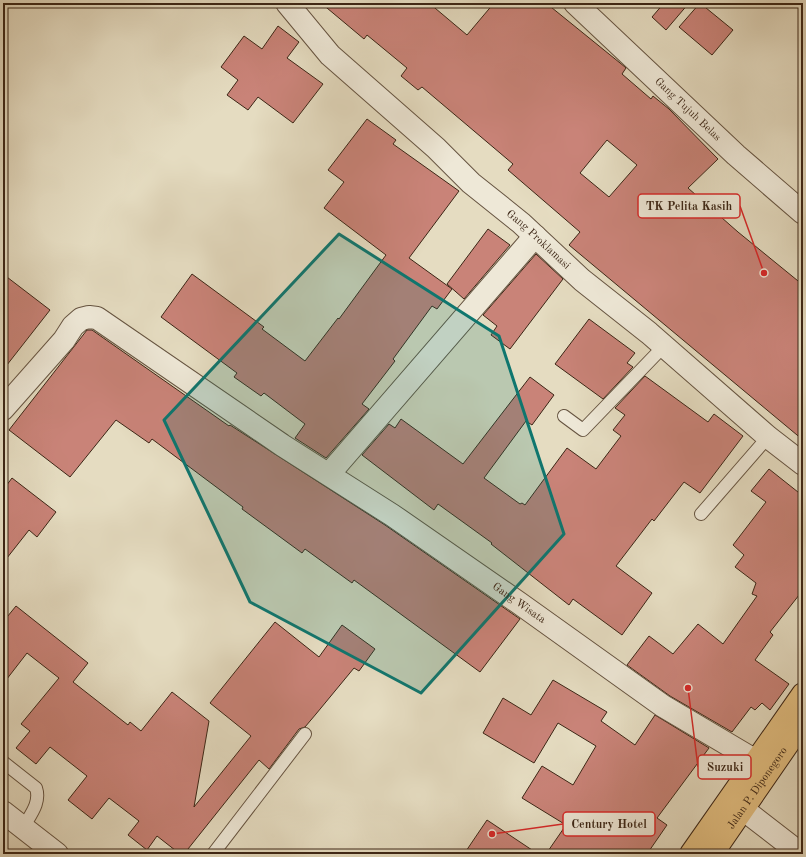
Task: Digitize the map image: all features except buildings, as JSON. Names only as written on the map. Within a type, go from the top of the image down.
[{"type":"main road","name":"Jalan P. Diponegoro","points":[[691,854],[803,694]]},
{"type":"main road","name":"Jalan P. Diponegoro","points":[[712,854],[744,810],[803,722]]},
{"type":"street","name":"Gang Proklamasi","points":[[287,3],[330,55],[436,148],[472,183],[535,236],[582,280],[664,346],[768,437],[803,464]]},
{"type":"street","name":"Gang Tujuh Belas","points":[[574,3],[736,155],[803,213]]},
{"type":"street","points":[[329,474],[535,236]]},
{"type":"street","name":"Gang Wisata","points":[[5,403],[64,340],[73,326],[81,319],[88,317],[97,318],[282,444],[513,598],[663,706],[756,762]]},
{"type":"street","points":[[744,810],[801,854]]},
{"type":"street","points":[[3,812],[57,854]]},
{"type":"lane","points":[[564,416],[583,430],[664,346]]},
{"type":"lane","points":[[701,514],[768,437]]},
{"type":"lane","points":[[213,854],[305,734]]},
{"type":"lane","points":[[3,762],[36,788],[38,794],[36,804],[23,828]]},
{"type":"highlighted area","points":[[339,234],[499,336],[564,534],[421,693],[250,602],[164,420]]},
{"type":"place","name":"TK Pelita Kasih","points":[[764,273]]},
{"type":"place","name":"Suzuki","points":[[688,688]]},
{"type":"place","name":"Century Hotel","points":[[492,834]]}]
